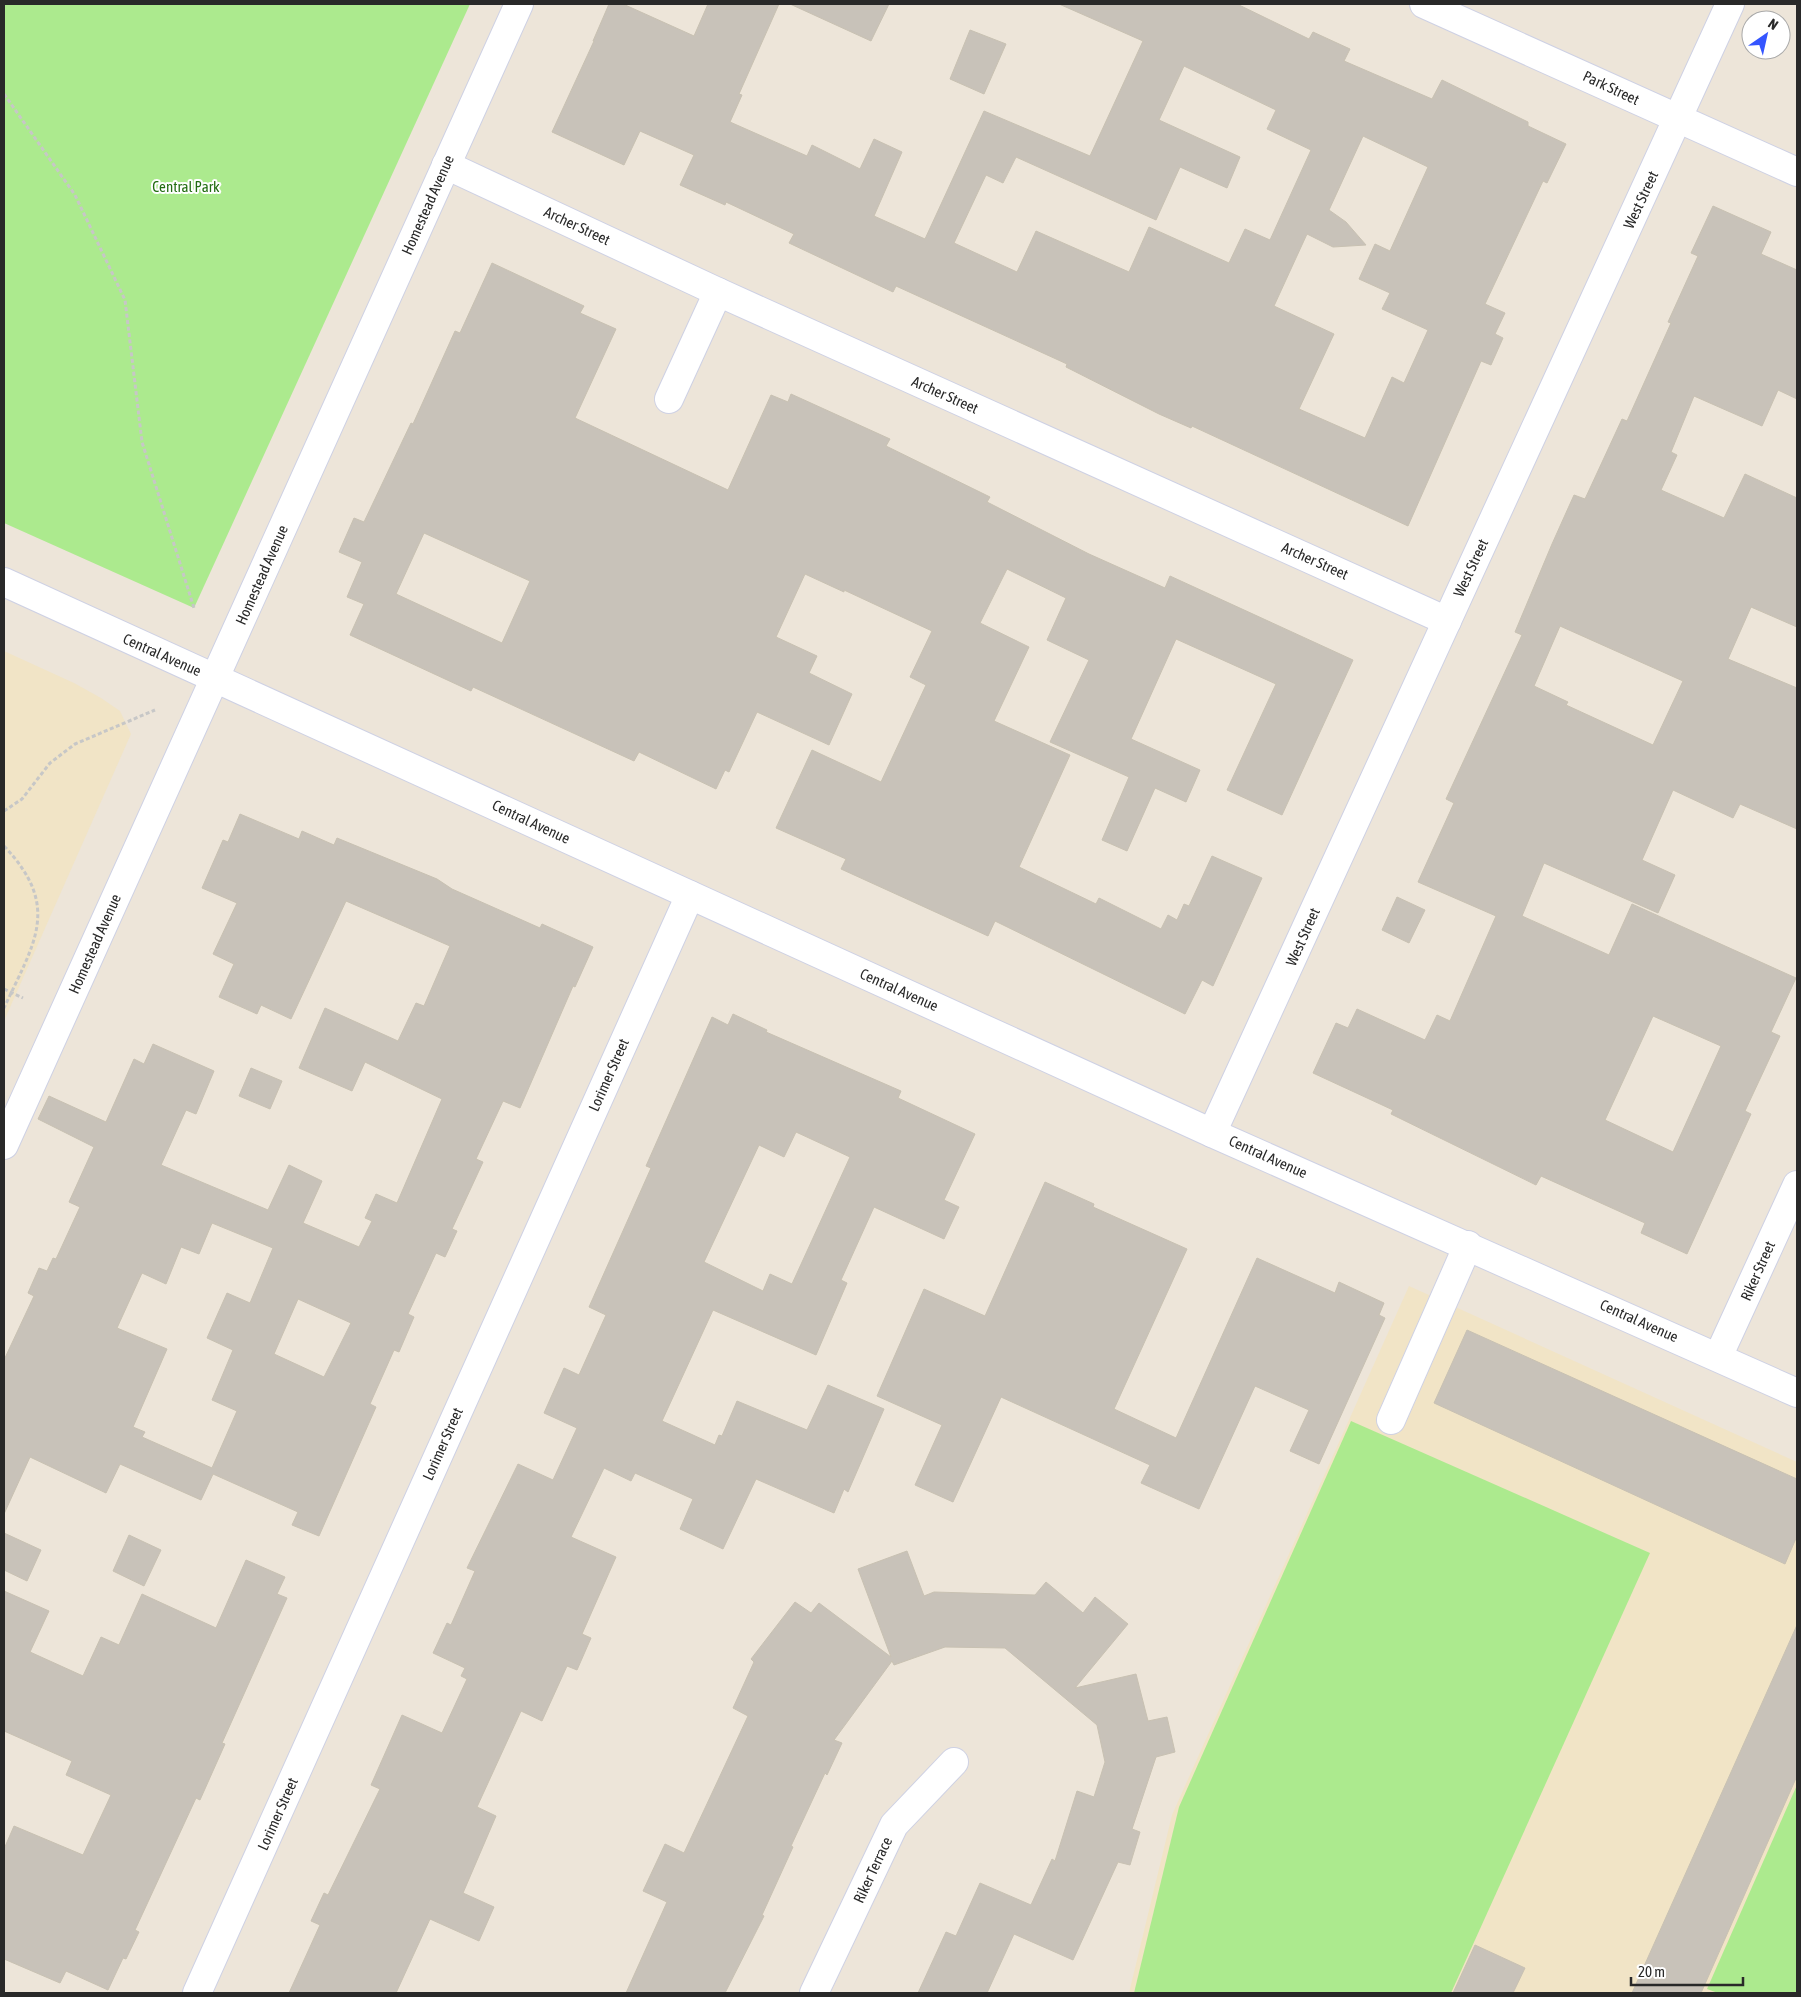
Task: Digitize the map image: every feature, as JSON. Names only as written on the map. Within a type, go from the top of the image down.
[{"type":"street","name":"Homestead Avenue","points":[[4,1145],[519,4]]},
{"type":"street","name":"Park Street","points":[[1424,4],[1797,172]]},
{"type":"street","name":"West Street","points":[[1212,1133],[1730,4]]},
{"type":"street","name":"Archer Street","points":[[446,165],[718,292],[1447,621]]},
{"type":"street","points":[[669,399],[718,292]]},
{"type":"street","name":"Central Avenue","points":[[4,582],[1212,1133],[1797,1392]]},
{"type":"street","name":"Lorimer Street","points":[[197,1993],[690,895]]},
{"type":"street","name":"Riker Street","points":[[1718,1357],[1797,1185]]},
{"type":"street","points":[[1391,1420],[1468,1245]]},
{"type":"street","name":"Riker Terrace","points":[[814,1993],[894,1825],[954,1762]]},
{"type":"path","points":[[4,94],[75,195],[125,300],[142,442],[194,608]]},
{"type":"path","points":[[4,811],[22,799],[50,763],[74,744],[155,710]]},
{"type":"path","points":[[4,846],[28,875],[34,888],[38,919],[36,934],[4,1008]]},
{"type":"path","points":[[4,989],[23,998]]},
{"type":"shaded area","points":[[4,651],[74,683],[101,698],[120,711],[131,734],[4,1021]]},
{"type":"shaded area","points":[[1409,1286],[1797,1462],[1797,1993],[1129,1993],[1172,1815]]},
{"type":"green space","name":"Central Park","points":[[4,4],[470,4],[194,608],[4,523]]},
{"type":"green space","points":[[1351,1421],[1650,1553],[1451,1993],[1134,1993],[1179,1807]]},
{"type":"green space","points":[[1797,1785],[1797,1993],[1718,1993],[1707,1989]]},
{"type":"building","points":[[609,4],[623,4],[694,36],[708,4],[779,4],[739,94],[742,95],[730,122],[807,156],[812,145],[860,169],[874,139],[902,152],[874,216],[925,239],[984,111],[1090,156],[1143,41],[1059,4],[1237,4],[1309,39],[1313,32],[1350,49],[1344,61],[1432,99],[1442,80],[1528,122],[1528,126],[1566,144],[1547,183],[1543,181],[1485,304],[1505,313],[1495,334],[1503,338],[1491,365],[1481,361],[1408,526],[1192,426],[1191,428],[1159,414],[1066,367],[1067,364],[896,286],[893,292],[789,243],[794,234],[726,202],[725,205],[680,185],[694,155],[640,131],[624,165],[552,132]],"holes":[[[1184,66],[1276,110],[1267,129],[1311,150],[1270,240],[1245,229],[1229,263],[1149,227],[1129,272],[1036,231],[1017,272],[954,243],[986,175],[1003,183],[1016,157],[1156,220],[1180,167],[1227,188],[1240,157],[1159,120]],[[1363,136],[1428,167],[1390,251],[1375,244],[1359,279],[1390,293],[1382,309],[1428,330],[1404,383],[1392,377],[1365,438],[1299,409],[1334,334],[1274,306],[1307,234],[1333,247],[1366,245],[1346,222],[1329,210]]]},
{"type":"building","points":[[790,4],[889,4],[871,41]]},
{"type":"building","points":[[970,30],[1006,44],[984,94],[950,79]]},
{"type":"building","points":[[1713,206],[1771,232],[1761,254],[1797,270],[1797,399],[1778,390],[1762,426],[1694,396],[1671,452],[1677,455],[1661,490],[1724,518],[1745,474],[1797,498],[1797,627],[1751,607],[1728,659],[1797,688],[1797,829],[1740,804],[1733,818],[1673,790],[1642,860],[1675,875],[1658,913],[1544,863],[1522,916],[1609,955],[1632,904],[1796,978],[1771,1032],[1780,1036],[1745,1111],[1751,1114],[1687,1254],[1641,1233],[1645,1223],[1541,1176],[1536,1185],[1391,1114],[1393,1110],[1313,1073],[1336,1023],[1348,1028],[1357,1009],[1425,1040],[1437,1015],[1450,1021],[1496,916],[1418,882],[1454,803],[1446,799],[1522,635],[1515,632],[1552,544],[1574,495],[1585,499],[1622,419],[1627,421],[1671,323],[1668,322],[1698,256],[1691,253]],"holes":[[[1560,626],[1683,681],[1653,745],[1566,705],[1568,702],[1534,686]],[[1653,1016],[1721,1046],[1673,1152],[1605,1120]]]},
{"type":"building","points":[[492,263],[584,306],[580,313],[616,329],[575,418],[728,490],[771,395],[788,402],[791,394],[890,439],[886,446],[990,497],[987,502],[1089,554],[1165,588],[1170,576],[1353,660],[1282,815],[1227,790],[1276,684],[1176,639],[1131,739],[1200,770],[1186,802],[1155,788],[1127,851],[1102,840],[1129,777],[1050,742],[1089,660],[1047,640],[1066,598],[1007,569],[980,623],[1029,647],[994,721],[1070,755],[1019,867],[1096,904],[1099,898],[1161,929],[1168,915],[1177,920],[1184,904],[1189,906],[1212,856],[1262,878],[1213,986],[1202,980],[1185,1014],[995,921],[988,936],[841,869],[846,859],[776,828],[812,750],[881,782],[926,685],[910,677],[932,631],[805,574],[776,637],[817,656],[809,673],[852,694],[829,745],[757,712],[729,772],[725,770],[716,789],[639,752],[634,761],[473,687],[471,691],[350,635],[364,604],[347,597],[362,562],[339,552],[354,518],[364,522],[411,423],[413,424],[455,331],[460,333]],"holes":[[[424,533],[530,581],[502,643],[396,594]]]},
{"type":"building","points":[[240,814],[299,839],[302,831],[334,845],[337,838],[437,879],[452,889],[540,928],[542,924],[593,947],[575,987],[573,986],[520,1108],[503,1101],[476,1159],[483,1162],[452,1229],[457,1231],[445,1257],[436,1253],[408,1314],[414,1317],[399,1352],[394,1350],[370,1404],[376,1407],[319,1536],[292,1525],[298,1512],[213,1474],[201,1500],[120,1464],[106,1493],[30,1457],[4,1514],[4,1360],[34,1296],[28,1293],[39,1268],[47,1271],[53,1258],[56,1259],[80,1207],[69,1202],[94,1147],[38,1119],[49,1096],[106,1122],[134,1059],[144,1064],[153,1044],[214,1071],[196,1114],[186,1110],[161,1165],[268,1210],[289,1165],[322,1181],[303,1223],[359,1247],[372,1221],[365,1218],[376,1194],[397,1203],[442,1099],[365,1062],[352,1091],[299,1068],[325,1008],[398,1041],[416,1003],[424,1006],[450,946],[346,901],[291,1019],[261,1005],[257,1014],[219,997],[234,964],[213,954],[237,903],[202,888],[223,840],[228,842]],"holes":[[[212,1223],[273,1248],[250,1303],[227,1293],[207,1338],[233,1350],[212,1400],[237,1411],[212,1468],[142,1437],[145,1432],[133,1427],[167,1349],[117,1328],[142,1273],[166,1284],[181,1247],[199,1254]],[[298,1299],[351,1323],[324,1377],[274,1354]]]},
{"type":"building","points":[[1397,897],[1425,910],[1409,943],[1382,930]]},
{"type":"building","points":[[733,1014],[767,1030],[766,1032],[901,1091],[898,1098],[975,1134],[944,1200],[959,1207],[944,1239],[874,1207],[841,1280],[847,1283],[816,1355],[713,1310],[662,1421],[715,1445],[719,1435],[722,1436],[737,1401],[807,1430],[828,1385],[884,1409],[848,1492],[844,1489],[834,1513],[756,1479],[723,1549],[680,1529],[693,1499],[635,1473],[631,1481],[604,1468],[571,1537],[616,1557],[582,1634],[591,1638],[577,1670],[567,1666],[542,1721],[521,1711],[477,1807],[496,1816],[463,1893],[494,1907],[479,1941],[430,1919],[396,1993],[289,1993],[320,1925],[311,1921],[324,1893],[328,1895],[380,1789],[371,1785],[402,1715],[442,1733],[467,1679],[461,1676],[465,1668],[433,1653],[447,1623],[451,1625],[475,1571],[467,1568],[518,1464],[553,1480],[577,1428],[544,1413],[564,1368],[579,1375],[606,1315],[589,1307],[651,1168],[646,1166],[712,1017],[728,1025]],"holes":[[[796,1132],[850,1157],[792,1284],[770,1274],[763,1291],[704,1262],[759,1145],[784,1157]]]},
{"type":"building","points":[[251,1068],[282,1081],[270,1109],[239,1096]]},
{"type":"building","points":[[1045,1182],[1094,1204],[1093,1207],[1187,1249],[1114,1409],[1176,1438],[1257,1258],[1335,1293],[1339,1282],[1384,1303],[1379,1315],[1385,1318],[1319,1464],[1290,1451],[1309,1410],[1255,1386],[1199,1509],[1141,1483],[1150,1465],[1001,1397],[953,1502],[915,1485],[942,1425],[877,1396],[924,1289],[985,1316]]},
{"type":"building","points":[[1467,1330],[1797,1479],[1797,1536],[1785,1564],[1434,1403]]},
{"type":"building","points":[[4,1533],[41,1550],[27,1581],[4,1570]]},
{"type":"building","points":[[129,1535],[161,1550],[144,1586],[113,1571]]},
{"type":"building","points":[[907,1551],[924,1596],[934,1592],[1035,1595],[1046,1582],[1083,1613],[1095,1597],[1128,1624],[1075,1688],[1136,1674],[1148,1721],[1167,1717],[1175,1752],[1156,1757],[1132,1829],[1140,1832],[1130,1865],[1118,1862],[1073,1960],[1014,1934],[987,1993],[918,1993],[946,1932],[956,1936],[980,1883],[1031,1905],[1052,1859],[1055,1861],[1077,1791],[1094,1797],[1105,1762],[1097,1725],[1005,1648],[945,1647],[894,1665],[892,1661],[834,1740],[842,1743],[827,1775],[825,1773],[791,1846],[793,1847],[762,1915],[764,1916],[725,1993],[626,1993],[667,1902],[643,1891],[665,1844],[684,1853],[748,1716],[733,1708],[754,1662],[751,1659],[795,1602],[811,1613],[819,1603],[891,1657],[858,1569]]},
{"type":"building","points":[[246,1560],[285,1577],[277,1594],[287,1598],[222,1743],[225,1744],[200,1800],[196,1798],[135,1930],[139,1932],[126,1959],[123,1958],[108,1990],[66,1971],[60,1983],[4,1959],[4,1849],[14,1826],[83,1855],[111,1795],[66,1775],[72,1761],[4,1731],[4,1591],[49,1611],[30,1652],[83,1676],[101,1637],[119,1645],[142,1594],[216,1628]]},
{"type":"building","points":[[1797,1625],[1797,1776],[1701,1993],[1632,1993]]},
{"type":"building","points":[[1475,1945],[1525,1968],[1513,1993],[1453,1993]]}]
